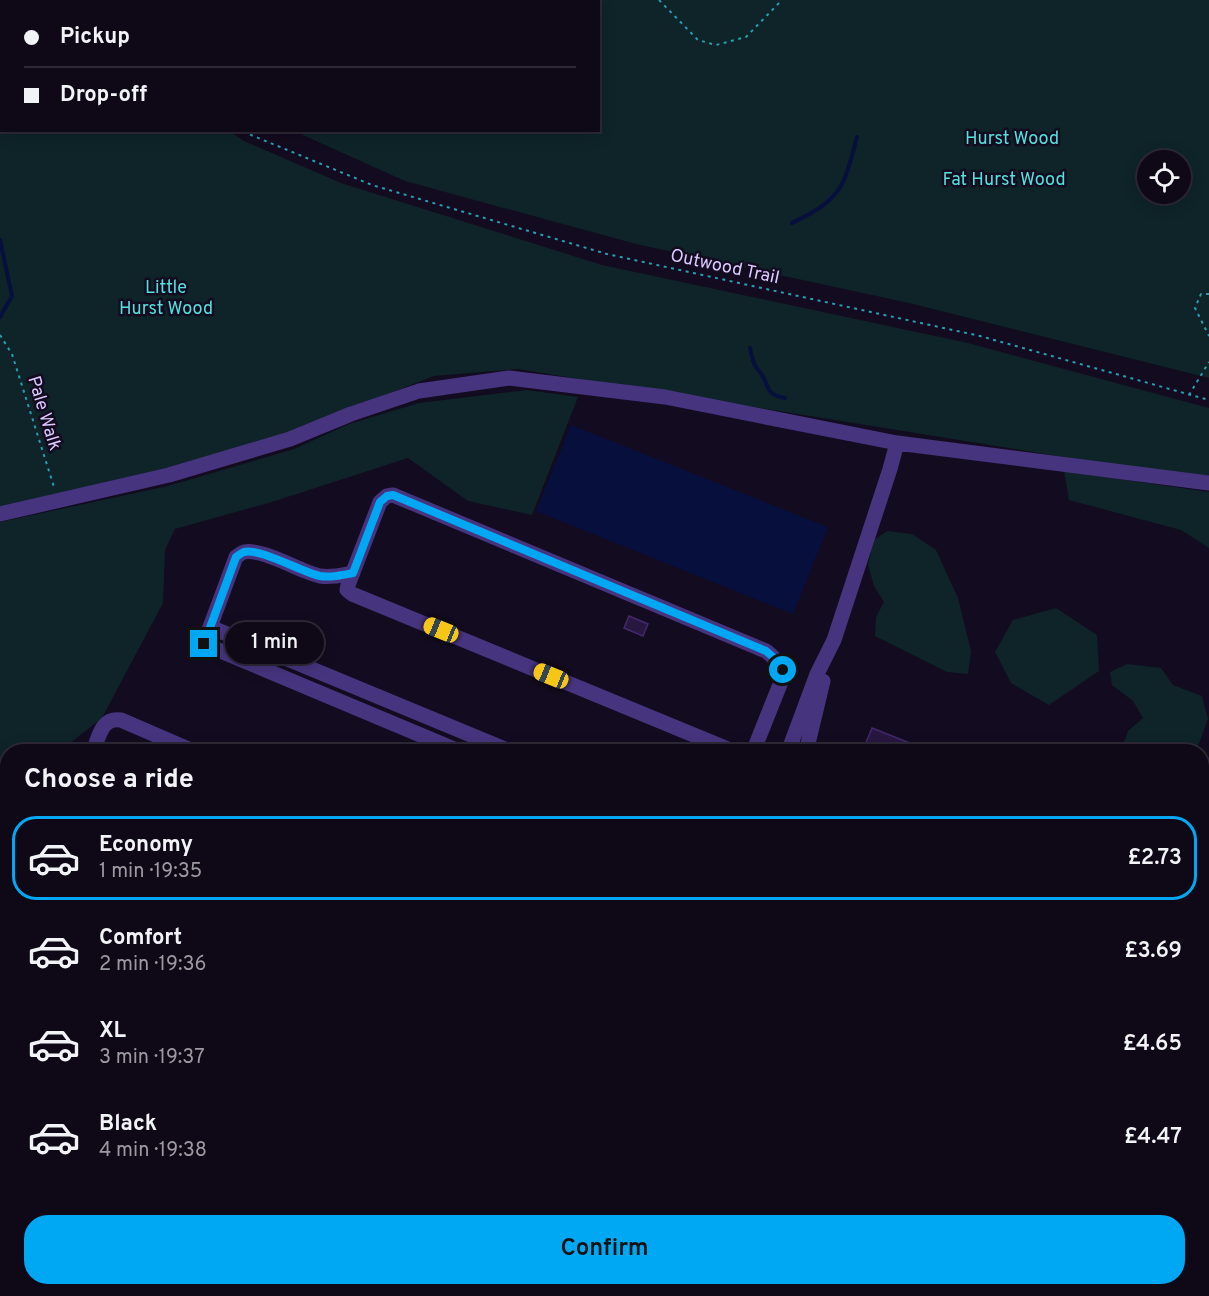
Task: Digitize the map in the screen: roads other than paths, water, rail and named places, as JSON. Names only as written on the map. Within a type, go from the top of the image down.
[{"type":"lane","points":[[0,514],[169,476],[290,439],[351,414],[419,391],[509,378],[665,397],[897,443],[1209,483]]},
{"type":"lane","points":[[808,744],[834,640],[897,443]]},
{"type":"lane","points":[[716,744],[352,594],[347,590],[380,502],[387,496],[393,495],[766,651],[783,670],[783,677],[756,744]]},
{"type":"lane","points":[[353,573],[332,577],[319,575],[260,554],[243,552],[236,557],[204,644],[442,744]]},
{"type":"lane","points":[[210,627],[493,744]]},
{"type":"lane","points":[[791,744],[817,674],[834,640]]},
{"type":"lane","points":[[96,744],[104,725],[116,719],[176,744]]},
{"type":"waterway","points":[[792,223],[821,207],[834,196],[847,172],[857,137]]},
{"type":"waterway","points":[[0,240],[12,296],[0,317]]},
{"type":"waterway","points":[[750,348],[755,365],[771,393],[785,398]]},
{"type":"park label","name":"Hurst Wood","points":[[1012,138]]},
{"type":"park label","name":"Fat Hurst Wood","points":[[1004,179]]},
{"type":"park label","name":"Little Hurst Wood","points":[[166,297]]}]
